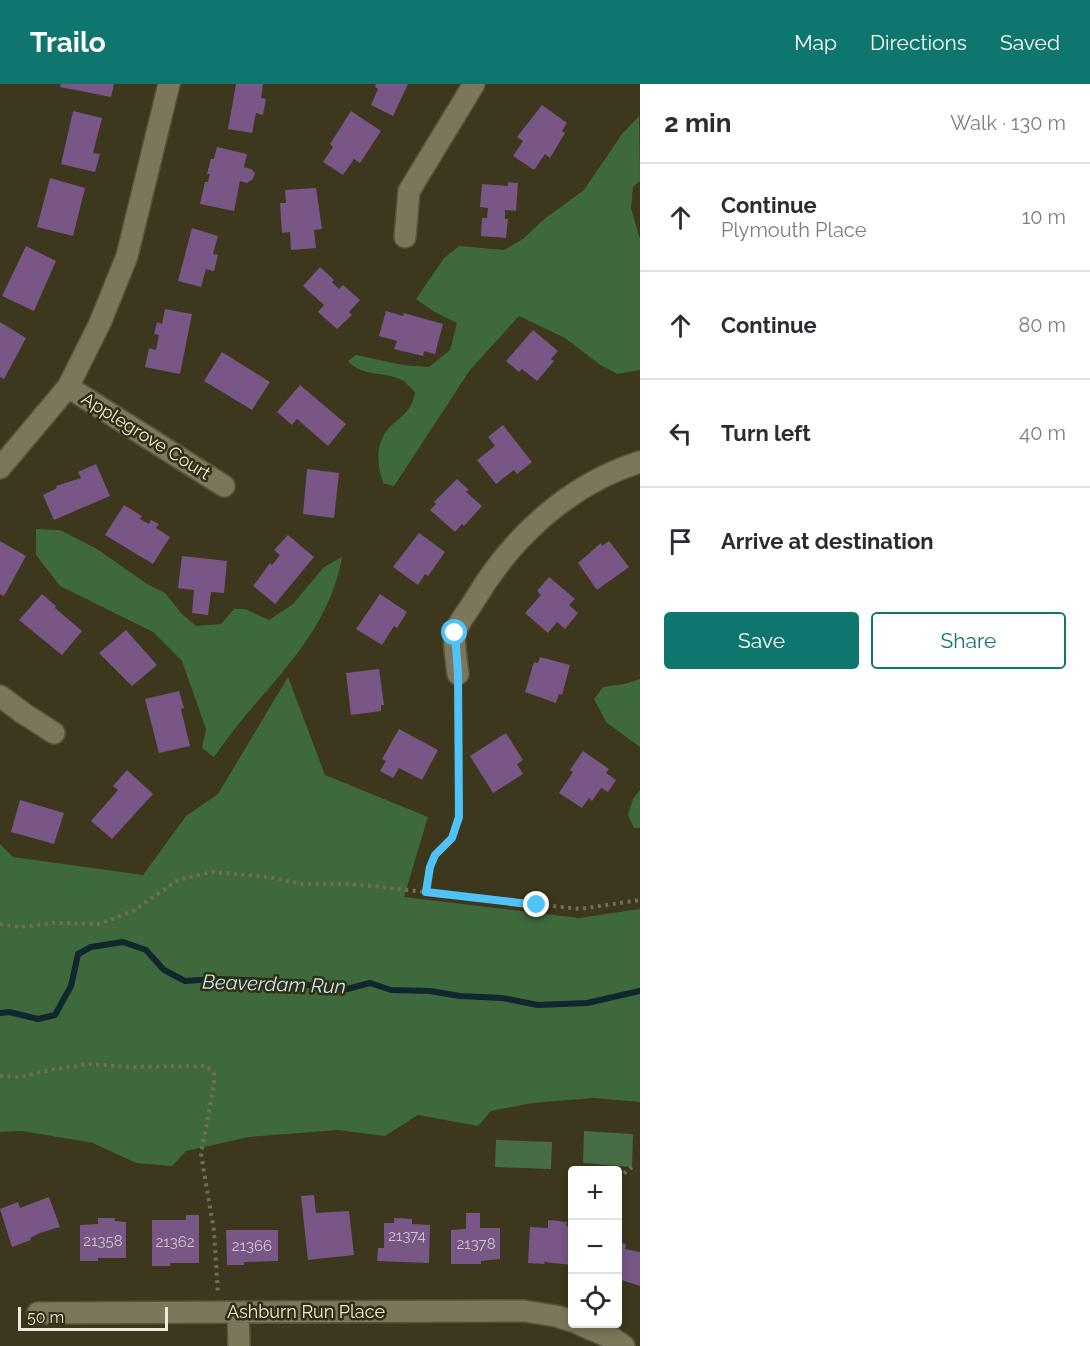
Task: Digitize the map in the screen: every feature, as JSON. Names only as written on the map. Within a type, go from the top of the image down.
[{"type":"street","points":[[0,468],[68,387],[100,322],[127,256],[169,84]]},
{"type":"street","points":[[405,237],[409,191],[474,84]]},
{"type":"street","name":"Applegrove Court","points":[[68,387],[224,486]]},
{"type":"street","points":[[458,674],[455,633],[488,578],[532,526],[574,493],[604,475],[640,462]]},
{"type":"street","points":[[0,696],[54,733]]},
{"type":"street","name":"Ashburn Run Place","points":[[38,1313],[524,1311],[568,1320]]},
{"type":"street","points":[[228,1312],[239,1346]]},
{"type":"street","points":[[590,1328],[624,1346]]},
{"type":"path","points":[[426,892],[430,867],[435,855],[452,838],[459,817],[458,674]]},
{"type":"path","points":[[0,924],[19,927],[54,923],[99,924],[133,911],[178,880],[211,872],[269,877],[302,884],[352,884],[580,909],[640,900]]},
{"type":"path","points":[[0,1076],[21,1077],[90,1064],[128,1067],[207,1066],[214,1074],[214,1085],[201,1154],[218,1269],[228,1312]]},
{"type":"path","points":[[622,1175],[632,1167]]},
{"type":"green space","points":[[639,116],[640,181],[633,187],[631,208],[640,239],[640,370],[617,374],[599,364],[565,338],[519,316],[470,370],[394,486],[383,483],[378,458],[382,439],[389,428],[411,406],[415,392],[398,378],[361,370],[348,361],[356,355],[402,365],[429,367],[450,350],[457,323],[416,299],[444,258],[459,246],[504,250],[523,239],[543,220],[584,190],[622,134]]},
{"type":"green space","points":[[36,529],[60,530],[97,549],[147,584],[165,593],[181,613],[196,626],[221,624],[234,609],[245,609],[269,620],[293,604],[324,567],[342,557],[328,603],[305,643],[214,757],[202,748],[206,729],[182,661],[153,632],[60,586],[36,555]]},
{"type":"green space","points":[[288,677],[325,775],[428,817],[404,897],[579,918],[640,909],[640,1102],[594,1098],[532,1103],[491,1111],[478,1126],[418,1115],[385,1136],[338,1130],[249,1137],[186,1151],[172,1166],[136,1163],[93,1143],[22,1131],[0,1132],[0,844],[13,857],[143,875],[186,816],[218,794]]},
{"type":"green space","points":[[640,679],[640,747],[606,722],[594,699],[603,687]]},
{"type":"green space","points":[[640,790],[640,828],[634,828],[628,815],[633,799]]},
{"type":"green space","points":[[584,1131],[633,1134],[632,1167],[583,1163]]},
{"type":"green space","points":[[496,1140],[552,1142],[551,1169],[495,1167]]},
{"type":"building","points":[[61,84],[114,84],[111,97],[60,87]]},
{"type":"building","points":[[236,84],[263,84],[261,98],[266,99],[263,115],[256,113],[252,133],[228,129]]},
{"type":"building","points":[[376,84],[408,84],[393,116],[371,105],[378,89],[375,87]]},
{"type":"building","points":[[542,105],[567,123],[562,131],[565,133],[550,158],[545,154],[534,170],[513,156],[523,141],[517,137]]},
{"type":"building","points":[[73,111],[102,118],[93,153],[100,154],[95,172],[61,164]]},
{"type":"building","points":[[351,111],[381,131],[360,163],[354,159],[343,175],[323,162],[333,147],[330,144]]},
{"type":"building","points":[[217,147],[247,154],[244,167],[255,173],[253,179],[247,183],[240,181],[234,211],[200,204],[205,182],[208,182],[210,174],[207,174],[211,159],[214,159]]},
{"type":"building","points":[[50,178],[85,188],[73,236],[37,227]]},
{"type":"building","points":[[508,182],[518,183],[516,211],[505,210],[505,219],[508,219],[506,238],[481,236],[482,218],[487,218],[488,208],[480,207],[482,184],[508,186]]},
{"type":"building","points":[[316,188],[322,229],[314,230],[316,248],[291,250],[290,232],[282,233],[280,203],[286,203],[285,190]]},
{"type":"building","points":[[192,228],[218,236],[213,254],[218,255],[214,271],[206,269],[201,287],[178,281]]},
{"type":"building","points":[[26,246],[56,261],[34,311],[2,296]]},
{"type":"building","points":[[320,267],[334,280],[332,282],[339,289],[343,285],[360,300],[349,312],[352,315],[337,329],[318,312],[324,305],[303,286]]},
{"type":"building","points":[[165,309],[192,314],[180,374],[145,367],[149,348],[156,350],[159,335],[154,334],[157,322],[162,324]]},
{"type":"building","points":[[386,311],[403,316],[404,313],[443,324],[435,354],[424,351],[423,356],[394,349],[397,341],[379,336]]},
{"type":"building","points":[[0,322],[26,338],[4,379],[0,377]]},
{"type":"building","points":[[533,330],[558,351],[551,359],[554,361],[537,381],[522,369],[519,372],[506,361]]},
{"type":"building","points":[[222,352],[270,382],[252,410],[204,381]]},
{"type":"building","points":[[300,385],[346,424],[328,446],[297,419],[292,425],[277,412]]},
{"type":"building","points":[[503,425],[532,462],[517,474],[514,470],[496,484],[477,460],[495,446],[488,437]]},
{"type":"building","points":[[96,464],[110,496],[54,520],[43,495],[57,488],[56,486],[81,478],[78,472]]},
{"type":"building","points":[[307,469],[339,473],[334,518],[303,514]]},
{"type":"building","points":[[457,479],[469,490],[466,492],[482,506],[464,526],[462,524],[455,532],[430,510],[436,504],[434,502]]},
{"type":"building","points":[[124,505],[142,516],[140,519],[149,524],[151,520],[159,524],[156,528],[170,537],[153,564],[105,535]]},
{"type":"building","points":[[419,533],[445,552],[428,576],[425,574],[418,585],[393,567]]},
{"type":"building","points":[[288,535],[314,557],[275,604],[253,586],[270,563],[272,565],[280,555],[274,550]]},
{"type":"building","points":[[0,541],[26,556],[4,596],[0,594]]},
{"type":"building","points":[[609,541],[629,567],[597,590],[578,563],[601,543],[602,546]]},
{"type":"building","points":[[182,556],[227,561],[224,593],[211,592],[208,615],[192,613],[194,590],[178,588]]},
{"type":"building","points":[[549,577],[575,599],[569,605],[578,613],[565,629],[557,622],[548,633],[525,613],[541,595],[537,591]]},
{"type":"building","points":[[42,594],[82,631],[62,655],[19,620]]},
{"type":"building","points":[[380,594],[407,612],[397,628],[394,626],[382,645],[356,629]]},
{"type":"building","points":[[126,630],[157,665],[132,686],[99,653]]},
{"type":"building","points":[[540,657],[570,665],[562,695],[559,694],[556,703],[525,692],[534,662],[538,663]]},
{"type":"building","points":[[379,669],[384,705],[381,705],[381,711],[351,715],[346,673]]},
{"type":"building","points":[[179,691],[190,746],[159,753],[145,699]]},
{"type":"building","points":[[399,729],[438,750],[422,780],[399,768],[393,778],[380,771],[386,761],[382,759]]},
{"type":"building","points":[[506,733],[523,760],[517,764],[523,774],[493,793],[470,756]]},
{"type":"building","points":[[583,751],[609,769],[606,773],[616,780],[608,792],[601,788],[592,801],[589,798],[582,808],[559,793],[573,772],[570,770]]},
{"type":"building","points":[[127,770],[153,794],[112,839],[91,821],[118,790],[113,786]]},
{"type":"building","points":[[20,800],[64,813],[54,844],[11,832]]},
{"type":"building","points":[[314,1195],[316,1213],[349,1211],[354,1255],[308,1260],[301,1196]]},
{"type":"building","points":[[49,1197],[60,1227],[40,1233],[30,1238],[31,1240],[12,1247],[0,1209],[18,1202],[20,1208]]},
{"type":"building","points":[[466,1213],[480,1213],[480,1228],[500,1228],[500,1259],[481,1261],[481,1264],[451,1264],[451,1230],[466,1229]]},
{"type":"building","points":[[186,1215],[199,1215],[199,1263],[170,1263],[170,1266],[152,1266],[152,1220],[186,1220]]},
{"type":"building","points":[[98,1218],[115,1218],[115,1221],[126,1222],[126,1258],[98,1258],[98,1261],[80,1261],[80,1225],[98,1224]]},
{"type":"building","points":[[394,1218],[412,1219],[412,1224],[430,1225],[429,1263],[377,1261],[378,1248],[384,1248],[384,1223],[394,1223]]},
{"type":"building","points":[[548,1220],[567,1222],[568,1265],[528,1263],[530,1227],[548,1228]]},
{"type":"building","points":[[226,1230],[278,1230],[278,1261],[227,1265]]},
{"type":"building","points":[[622,1243],[626,1244],[625,1249],[640,1252],[640,1286],[622,1280]]},
{"type":"waterway","name":"Beaverdam Run","points":[[0,1013],[9,1012],[38,1019],[55,1015],[71,986],[78,954],[91,947],[123,942],[146,950],[164,970],[185,981],[216,979],[269,981],[347,989],[370,983],[391,990],[430,991],[460,996],[502,998],[538,1005],[587,1003],[640,991]]},
{"type":"route","points":[[455,633],[458,674],[459,817],[452,838],[435,855],[430,867],[426,892],[537,905]]}]
